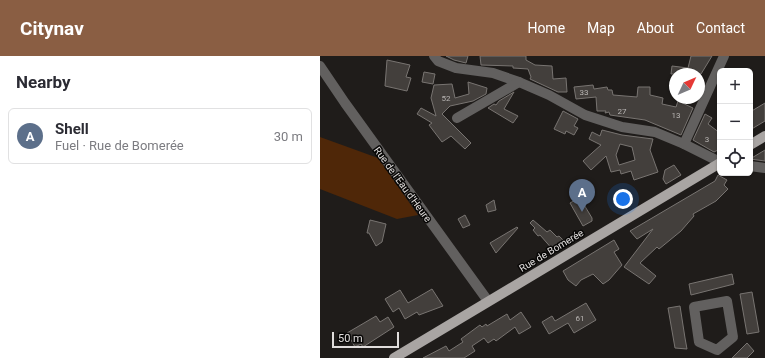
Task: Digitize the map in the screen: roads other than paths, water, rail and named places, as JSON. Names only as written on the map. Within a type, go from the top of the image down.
[{"type":"main road","points":[[753,143],[765,136]]},
{"type":"main road","name":"Rue de Bomerée","points":[[394,358],[717,164]]},
{"type":"street","points":[[434,56],[438,61],[456,68],[493,73],[519,82],[549,95],[585,115],[622,127],[655,132],[684,144],[717,160]]},
{"type":"street","points":[[684,144],[724,56]]},
{"type":"street","name":"Rue de l'Eau d'Heure","points":[[320,66],[488,301]]},
{"type":"street","points":[[457,118],[519,82]]},
{"type":"street","points":[[753,166],[765,168]]},
{"type":"street","points":[[727,301],[733,337],[719,354],[699,342],[694,308],[727,301]]},
{"type":"place","name":"Shell","points":[[582,212]]}]
